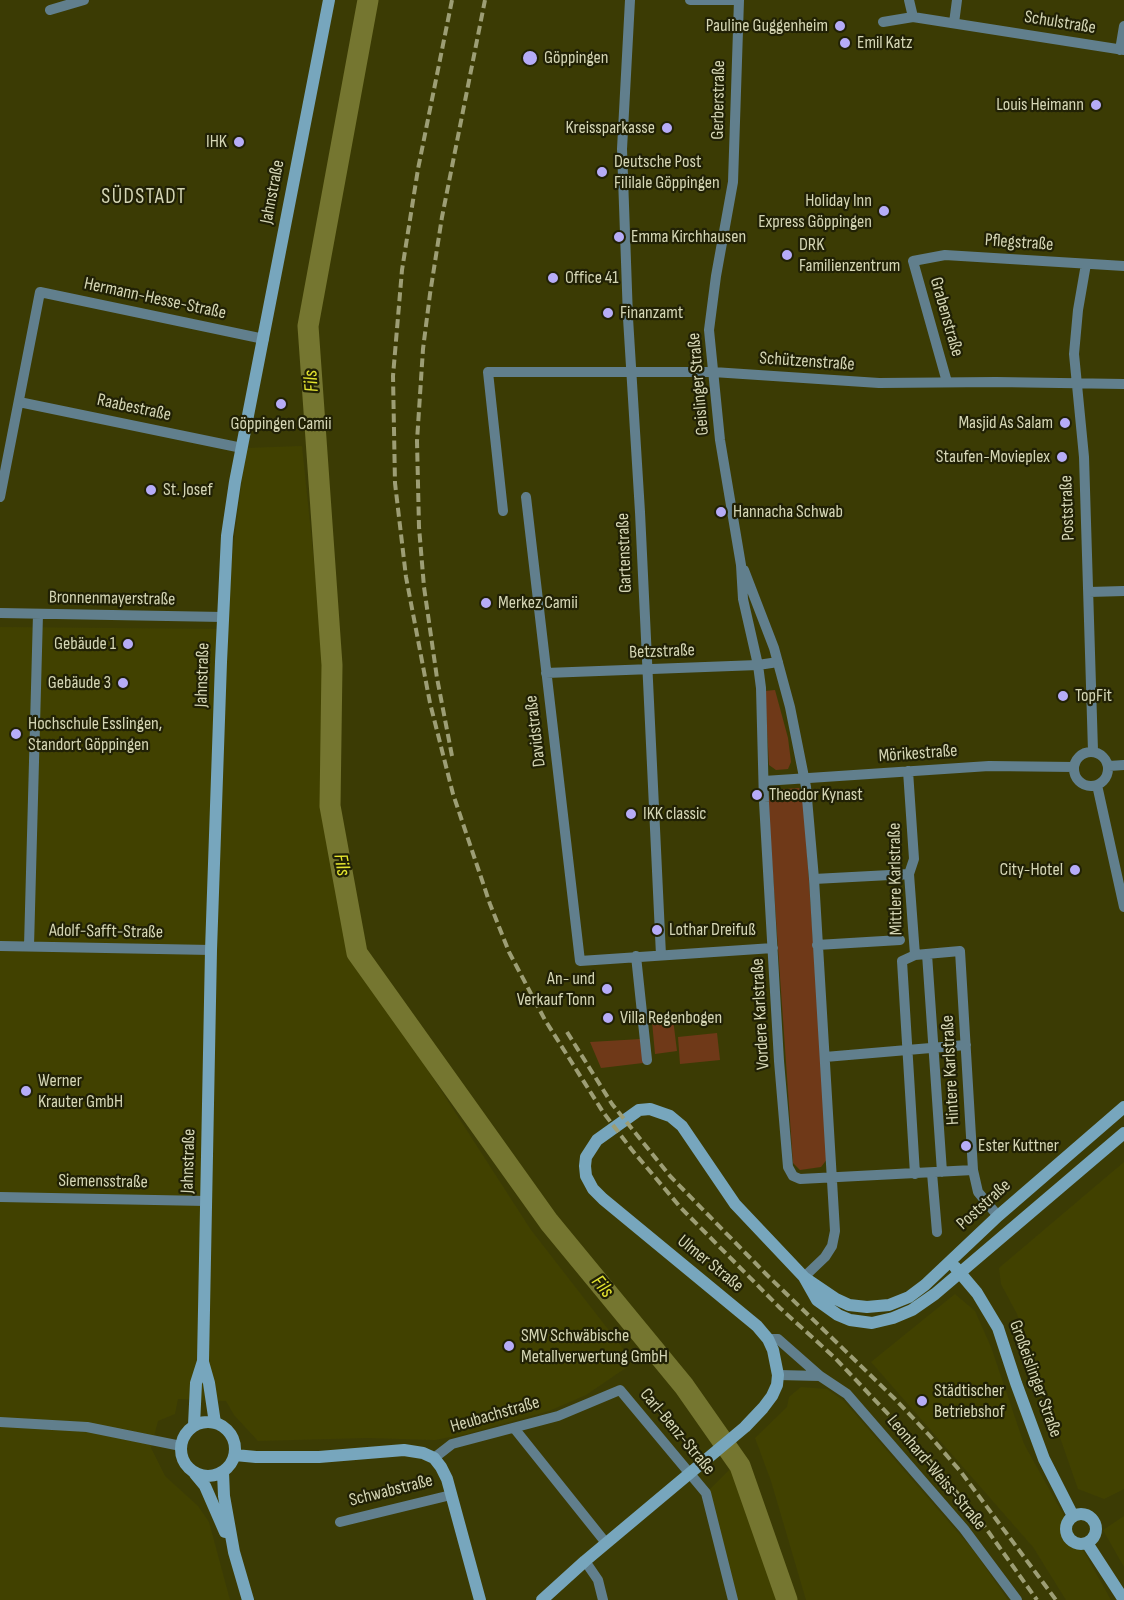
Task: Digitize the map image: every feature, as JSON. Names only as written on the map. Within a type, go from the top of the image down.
[{"type":"main road","name":"Jahnstraße","points":[[215,1423],[203,1361],[212,950],[227,536],[329,0]]},
{"type":"main road","name":"Poststraße","points":[[950,1262],[998,1216],[1124,1107]]},
{"type":"main road","name":"Ulmer Straße","points":[[778,1375],[777,1363],[768,1339],[758,1326],[603,1199],[593,1189],[586,1176],[586,1156],[597,1140],[639,1110],[650,1108],[670,1116],[682,1126],[735,1204],[804,1277]]},
{"type":"main road","name":"Poststraße","points":[[960,1274],[1124,1133]]},
{"type":"main road","points":[[804,1277],[849,1305],[867,1307],[889,1305],[909,1297],[950,1262]]},
{"type":"main road","name":"Großeislinger Straße","points":[[950,1262],[977,1293],[998,1329],[1044,1459],[1073,1516]]},
{"type":"main road","points":[[804,1277],[817,1300],[838,1315],[850,1320],[872,1323],[912,1310],[960,1274]]},
{"type":"main road","name":"Jahnstraße","points":[[194,1425],[196,1383],[203,1361]]},
{"type":"main road","points":[[542,1600],[606,1543],[745,1427],[764,1408],[772,1396],[778,1375]]},
{"type":"main road","points":[[195,1474],[209,1477],[223,1472],[232,1462],[235,1455],[233,1439],[229,1431],[215,1423],[204,1422],[194,1425],[183,1438],[181,1446],[183,1462],[206,1486],[234,1552]]},
{"type":"main road","points":[[235,1455],[319,1457],[404,1450],[423,1453],[434,1458]]},
{"type":"main road","name":"Schwabstraße","points":[[434,1458],[441,1467],[451,1495],[480,1600]]},
{"type":"main road","points":[[223,1472],[224,1496],[234,1552],[248,1600]]},
{"type":"main road","points":[[1087,1515],[1094,1521],[1096,1531],[1092,1540],[1087,1543],[1078,1544],[1068,1536],[1067,1523],[1073,1516],[1087,1515]]},
{"type":"main road","points":[[1087,1543],[1124,1600]]},
{"type":"street","points":[[50,10],[84,0]]},
{"type":"street","name":"Gartenstraße","points":[[630,0],[622,149],[631,373],[640,512],[661,955]]},
{"type":"street","points":[[690,0],[734,0]]},
{"type":"street","name":"Gerberstraße","points":[[734,165],[739,0]]},
{"type":"street","points":[[909,0],[913,17]]},
{"type":"street","points":[[954,23],[957,0]]},
{"type":"street","name":"Schulstraße","points":[[883,22],[913,17],[1122,50]]},
{"type":"street","points":[[1122,50],[1124,26]]},
{"type":"street","name":"Geislinger Straße","points":[[734,165],[709,330],[720,440],[741,565],[743,599],[758,665]]},
{"type":"street","name":"Pflegstraße","points":[[913,261],[945,255],[1124,266]]},
{"type":"street","name":"Grabenstraße","points":[[913,261],[947,382]]},
{"type":"street","name":"Poststraße","points":[[1086,264],[1078,310],[1074,354],[1084,457],[1093,751]]},
{"type":"street","name":"Hermann-Hesse-Straße","points":[[19,402],[40,292],[264,339]]},
{"type":"street","name":"Schützenstraße","points":[[503,511],[488,372],[712,372],[832,381],[1124,384]]},
{"type":"street","points":[[0,497],[19,402]]},
{"type":"street","name":"Raabestraße","points":[[19,402],[242,448]]},
{"type":"street","name":"Davidstraße","points":[[526,497],[580,962],[636,956]]},
{"type":"street","name":"Geislinger Straße","points":[[741,565],[752,587],[778,662]]},
{"type":"street","points":[[1089,592],[1124,591]]},
{"type":"street","name":"Bronnenmayerstraße","points":[[0,613],[223,617]]},
{"type":"street","points":[[29,946],[38,614]]},
{"type":"street","points":[[778,662],[804,778],[814,879],[835,1232],[832,1246],[825,1257],[804,1277]]},
{"type":"street","name":"Betzstraße","points":[[546,673],[758,665],[778,662]]},
{"type":"street","name":"Vordere Karlstraße","points":[[758,665],[779,1061],[788,1167],[793,1176],[800,1179],[973,1170]]},
{"type":"street","points":[[1093,751],[1104,756],[1109,766],[1106,778],[1097,785],[1086,786],[1074,773],[1075,762],[1082,753],[1093,751]]},
{"type":"street","points":[[1109,766],[1124,765]]},
{"type":"street","name":"Mörikestraße","points":[[764,781],[989,766],[1074,767]]},
{"type":"street","name":"Mittlere Karlstraße","points":[[908,771],[914,859],[909,874],[915,955],[902,961],[915,1174]]},
{"type":"street","points":[[1097,785],[1124,907]]},
{"type":"street","points":[[814,879],[909,874]]},
{"type":"street","points":[[817,945],[900,940]]},
{"type":"street","name":"Adolf-Safft-Straße","points":[[0,946],[212,950]]},
{"type":"street","points":[[647,1060],[636,956],[773,948]]},
{"type":"street","name":"Hintere Karlstraße","points":[[927,954],[960,951],[973,1170],[978,1192],[998,1216]]},
{"type":"street","points":[[915,955],[927,954],[933,1048],[937,1232]]},
{"type":"street","points":[[825,1057],[966,1045]]},
{"type":"street","name":"Siemensstraße","points":[[0,1197],[206,1200]]},
{"type":"street","name":"Leonhard-Weiss-Straße","points":[[768,1339],[778,1339],[820,1376],[846,1394],[964,1529],[1017,1600]]},
{"type":"street","points":[[778,1375],[820,1376]]},
{"type":"street","name":"Heubachstraße","points":[[434,1458],[452,1444],[558,1416],[620,1390]]},
{"type":"street","name":"Carl-Benz-Straße","points":[[620,1390],[706,1493],[734,1600]]},
{"type":"street","points":[[0,1422],[87,1427],[181,1446]]},
{"type":"street","points":[[514,1428],[606,1543]]},
{"type":"street","name":"Schwabstraße","points":[[340,1522],[451,1495]]},
{"type":"street","points":[[585,1561],[597,1580],[603,1600]]},
{"type":"shaded area","points":[[302,446],[355,957],[531,1230],[625,1351],[630,1365],[586,1395],[549,1411],[466,1434],[435,1440],[367,1438],[258,1441],[234,1415],[226,1401],[178,1399],[175,1414],[158,1421],[151,1448],[165,1476],[198,1506],[209,1522],[230,1600],[0,1600],[0,627],[223,629],[246,448]]},
{"type":"shaded area","points":[[775,690],[788,738],[791,762],[788,769],[776,770],[769,765],[765,691]]},
{"type":"shaded area","points":[[799,788],[803,794],[828,1158],[821,1167],[800,1170],[793,1163],[768,804],[771,790]]},
{"type":"shaded area","points":[[673,1019],[677,1051],[655,1054],[652,1021]]},
{"type":"shaded area","points":[[717,1033],[720,1060],[680,1064],[678,1037]]},
{"type":"shaded area","points":[[641,1039],[643,1063],[601,1068],[590,1042]]},
{"type":"shaded area","points":[[1124,1162],[1124,1489],[1104,1499],[1078,1489],[1017,1314],[1001,1284],[999,1268]]},
{"type":"shaded area","points":[[955,1294],[975,1311],[991,1347],[1024,1444],[1111,1600],[1066,1600],[1033,1547],[871,1362]]},
{"type":"shaded area","points":[[801,1387],[827,1389],[844,1401],[974,1551],[1008,1600],[806,1600],[771,1481],[755,1438],[787,1407],[789,1397]]},
{"type":"shaded area","points":[[732,1467],[778,1600],[737,1600],[707,1492]]},
{"type":"shaded area","points":[[1124,1516],[1124,1567],[1103,1530]]},
{"type":"waterway","name":"Fils","points":[[368,0],[308,326],[332,665],[330,806],[357,953],[549,1222],[684,1386],[740,1466],[787,1600]]},
{"type":"railway","points":[[452,0],[418,169],[402,270],[393,376],[395,483],[406,577],[430,703],[453,794],[490,904],[509,952],[545,1020],[603,1112],[632,1150],[681,1208],[780,1308],[834,1357],[910,1437],[980,1520],[1037,1600]]},
{"type":"railway","points":[[452,756],[437,678],[424,587],[419,527],[417,441],[423,349],[430,294],[442,217],[485,0]]},
{"type":"railway","points":[[567,1032],[612,1104],[670,1176],[929,1435],[961,1472],[1056,1600]]},
{"type":"place","name":"Pauline Guggenheim","points":[[840,26]]},
{"type":"place","name":"Emil Katz","points":[[845,43]]},
{"type":"place","name":"Göppingen","points":[[530,58]]},
{"type":"place","name":"Louis Heimann","points":[[1096,105]]},
{"type":"place","name":"Kreissparkasse","points":[[667,128]]},
{"type":"place","name":"IHK","points":[[239,142]]},
{"type":"place","name":"Deutsche Post Fililale Göppingen","points":[[602,172]]},
{"type":"place","name":"Holiday Inn Express Göppingen","points":[[884,211]]},
{"type":"place","name":"Emma Kirchhausen","points":[[619,237]]},
{"type":"place","name":"DRK Familienzentrum","points":[[787,255]]},
{"type":"place","name":"Office 41","points":[[553,278]]},
{"type":"place","name":"Finanzamt","points":[[608,313]]},
{"type":"place","name":"Göppingen Camii","points":[[281,404]]},
{"type":"place","name":"Masjid As Salam","points":[[1065,423]]},
{"type":"place","name":"Staufen-Movieplex","points":[[1062,457]]},
{"type":"place","name":"St. Josef","points":[[151,490]]},
{"type":"place","name":"Hannacha Schwab","points":[[721,512]]},
{"type":"place","name":"Merkez Camii","points":[[486,603]]},
{"type":"place","name":"Gebäude 1","points":[[128,644]]},
{"type":"place","name":"Gebäude 3","points":[[123,683]]},
{"type":"place","name":"TopFit","points":[[1063,696]]},
{"type":"place","name":"Hochschule Esslingen, Standort Göppingen","points":[[16,734]]},
{"type":"place","name":"Theodor Kynast","points":[[757,795]]},
{"type":"place","name":"IKK classic","points":[[631,814]]},
{"type":"place","name":"City-Hotel","points":[[1075,870]]},
{"type":"place","name":"Lothar Dreifuß","points":[[657,930]]},
{"type":"place","name":"An- und Verkauf Tonn","points":[[607,989]]},
{"type":"place","name":"Villa Regenbogen","points":[[608,1018]]},
{"type":"place","name":"Werner Krauter GmbH","points":[[26,1091]]},
{"type":"place","name":"Ester Kuttner","points":[[966,1146]]},
{"type":"place","name":"SMV Schwäbische Metallverwertung GmbH","points":[[509,1346]]},
{"type":"place","name":"Städtischer Betriebshof","points":[[922,1401]]},
{"type":"district","name":"SÜDSTADT","points":[[144,198]]}]
